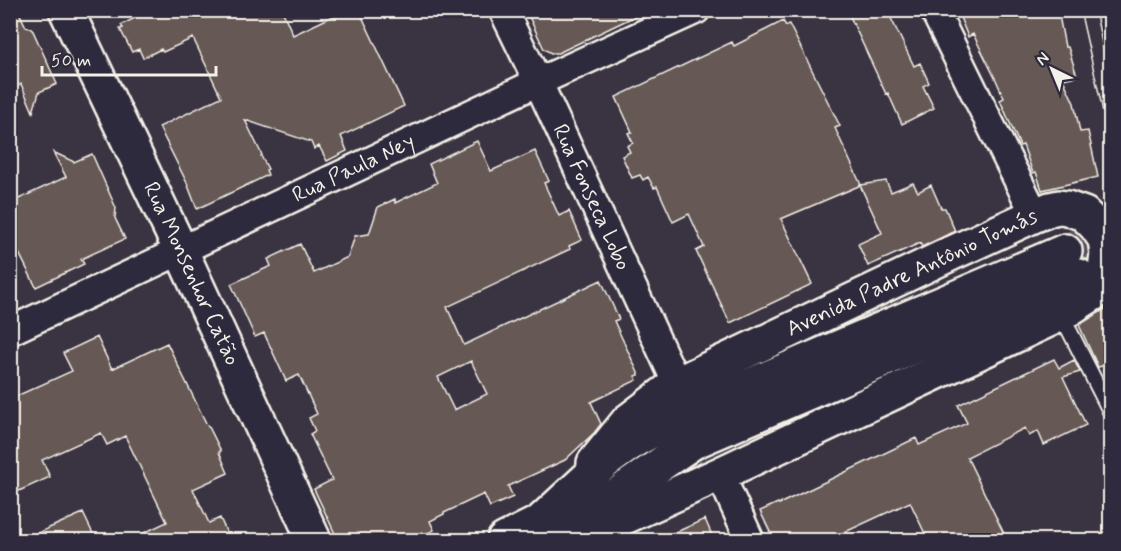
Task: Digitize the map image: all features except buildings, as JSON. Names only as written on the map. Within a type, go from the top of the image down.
[{"type":"street","name":"Rua Monsenhor Catão","points":[[66,10],[181,251],[314,540]]},
{"type":"street","name":"Rua Fonseca Lobo","points":[[503,10],[677,384]]},
{"type":"street","name":"Rua Paula Ney","points":[[10,331],[696,10]]},
{"type":"street","points":[[934,10],[1035,215]]},
{"type":"street","name":"Avenida Padre Antônio Tomás","points":[[565,498],[628,421],[677,384],[1050,209],[1067,208],[1084,214],[1105,239],[1107,253],[1104,279],[1094,293],[1061,314],[574,540]]},
{"type":"street","name":"Avenida Padre Antônio Tomás","points":[[504,540],[540,522],[606,461],[658,426],[685,413],[1072,263],[693,442],[628,486],[567,540]]},
{"type":"street","points":[[720,474],[750,540]]},
{"type":"lane","points":[[1061,314],[1110,411]]},
{"type":"tunnel","points":[[1065,251],[1110,230]]},
{"type":"tram line","points":[[1080,10],[1110,142]]},
{"type":"tram line","points":[[1095,10],[1110,80]]}]
